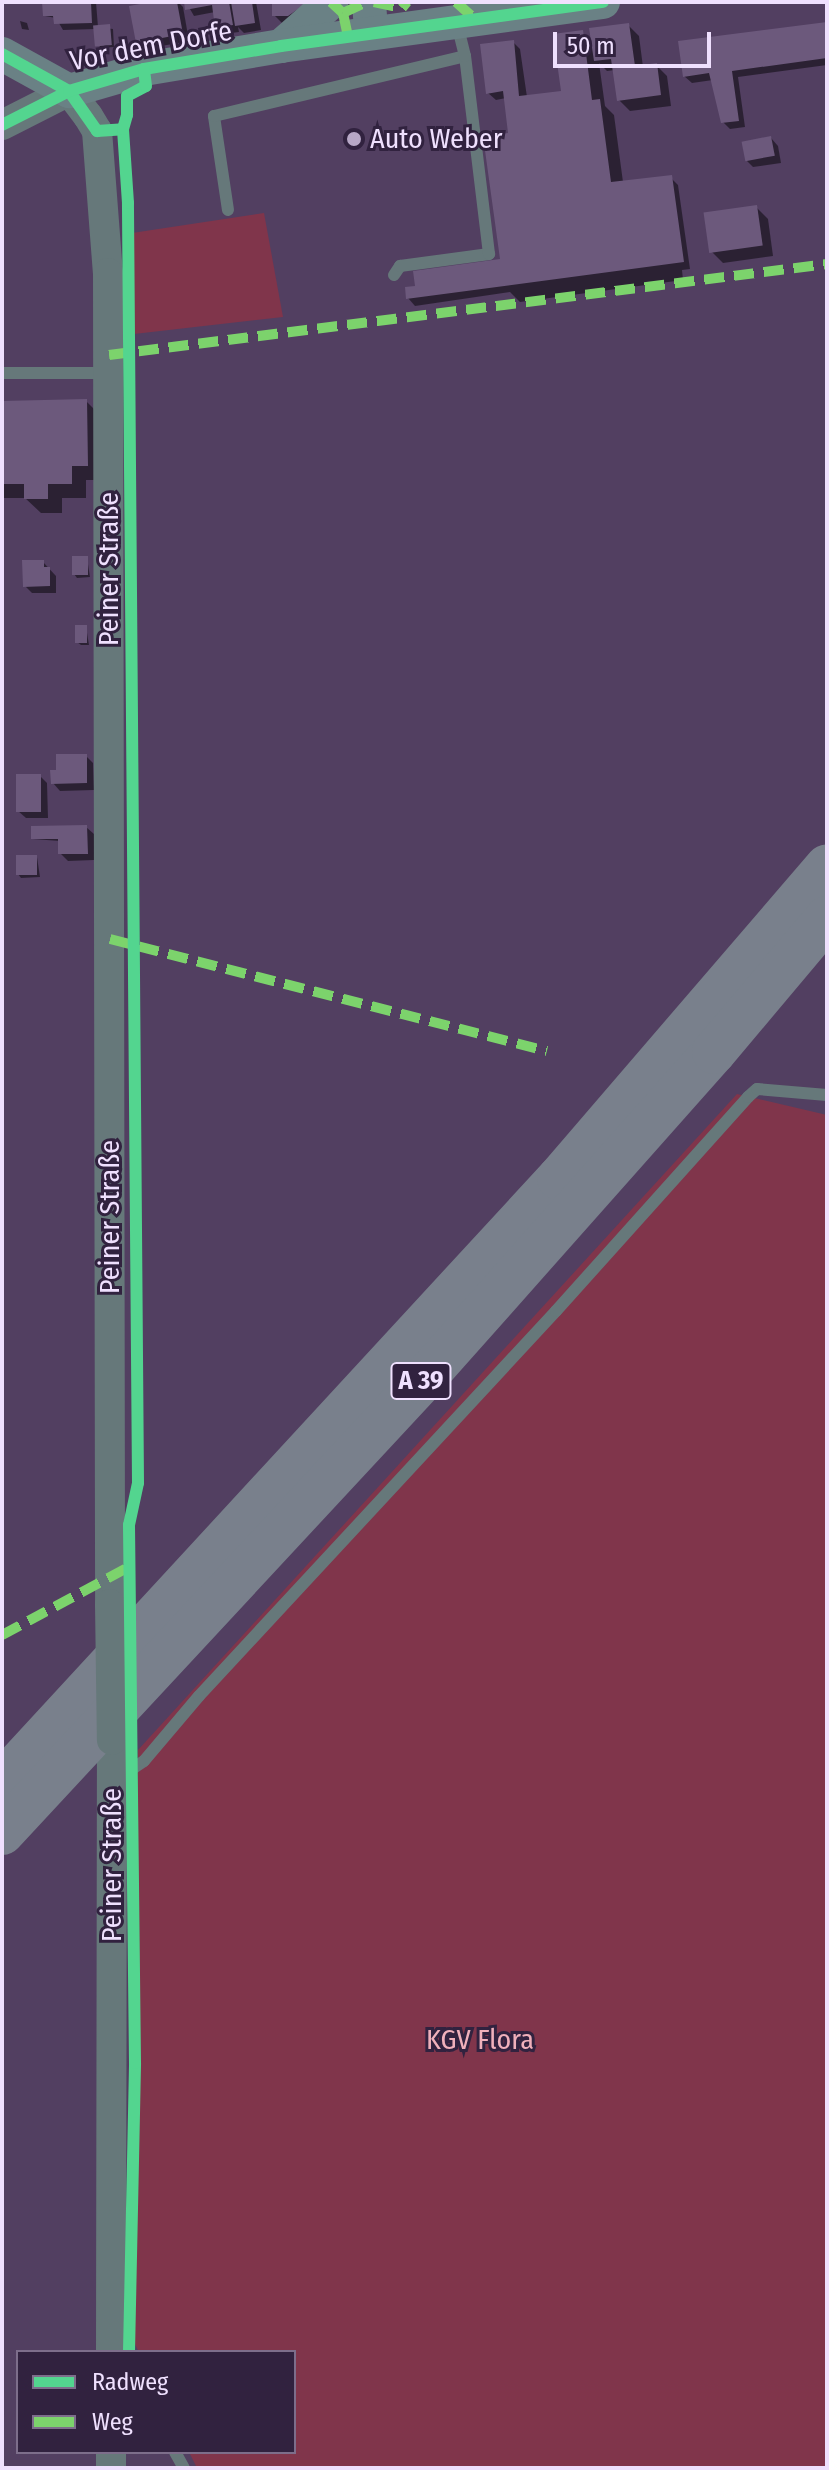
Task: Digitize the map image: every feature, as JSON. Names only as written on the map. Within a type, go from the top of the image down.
[{"type":"highway","name":"A 39","points":[[2,1782],[549,1189],[827,866]]},
{"type":"highway","name":"A 39","points":[[2,1833],[421,1382],[714,1052],[827,918]]},
{"type":"main road","points":[[281,46],[331,2]]},
{"type":"main road","points":[[420,2],[456,22]]},
{"type":"main road","name":"Vor dem Dorfe","points":[[2,54],[69,91],[144,69],[281,46],[370,17],[456,22],[536,7],[603,2]]},
{"type":"street","points":[[2,125],[69,91]]},
{"type":"street","name":"Peiner Straße","points":[[69,91],[97,131],[108,273],[111,2350]]},
{"type":"lane","points":[[394,275],[400,266],[489,254],[465,56],[456,22]]},
{"type":"lane","points":[[228,210],[214,116],[465,56]]},
{"type":"lane","points":[[2,373],[109,373]]},
{"type":"lane","points":[[112,1773],[129,1771],[144,1761],[199,1696],[748,1097],[757,1089],[827,1095]]},
{"type":"green space","points":[[264,213],[283,317],[134,334],[132,233]]},
{"type":"green space","name":"KGV Flora","points":[[737,1094],[827,1115],[827,2468],[197,2468],[190,2454],[296,2454],[296,2350],[138,2350],[128,2331],[138,1750]]},
{"type":"building","points":[[42,2],[91,2],[92,23],[54,24],[53,16],[43,16]]},
{"type":"building","points":[[177,2],[183,34],[136,43],[129,6]]},
{"type":"building","points":[[184,2],[229,2],[233,25],[215,28],[212,5],[185,10]]},
{"type":"building","points":[[231,2],[252,2],[255,23],[235,26]]},
{"type":"building","points":[[272,2],[308,2],[288,16],[272,16]]},
{"type":"building","points":[[827,22],[827,58],[732,71],[739,121],[721,123],[709,73],[683,77],[678,41]]},
{"type":"building","points":[[629,23],[635,66],[657,63],[661,95],[617,101],[611,59],[594,61],[589,28]]},
{"type":"building","points":[[110,24],[112,45],[95,46],[93,25]]},
{"type":"building","points":[[583,30],[592,100],[600,99],[611,182],[672,175],[684,262],[406,299],[405,287],[415,286],[413,271],[500,259],[483,136],[508,133],[503,91],[486,94],[480,44],[514,40],[519,96],[561,91],[553,34]]},
{"type":"building","points":[[771,136],[775,156],[745,161],[742,142]]},
{"type":"building","points":[[757,205],[763,246],[709,253],[704,213]]},
{"type":"building","points":[[87,399],[88,466],[72,466],[72,484],[48,484],[48,499],[24,499],[24,484],[2,484],[2,401]]},
{"type":"building","points":[[72,556],[88,556],[88,575],[72,575]]},
{"type":"building","points":[[22,560],[44,560],[44,567],[50,567],[50,586],[23,587]]},
{"type":"building","points":[[75,625],[87,625],[87,643],[75,643]]},
{"type":"building","points":[[56,754],[87,754],[87,783],[51,784],[50,770],[56,770]]},
{"type":"building","points":[[16,774],[41,774],[41,812],[16,812]]},
{"type":"building","points":[[87,825],[88,854],[58,854],[58,839],[31,839],[31,826]]},
{"type":"building","points":[[16,855],[37,855],[37,875],[16,875]]},
{"type":"marked path","points":[[331,2],[343,13],[348,36]]},
{"type":"marked path","points":[[343,13],[367,2]]},
{"type":"marked path","points":[[374,2],[402,8],[407,2]]},
{"type":"marked path","points":[[456,2],[475,19]]},
{"type":"marked path","points":[[109,355],[827,264]]},
{"type":"marked path","points":[[110,939],[547,1051]]},
{"type":"marked path","points":[[2,1635],[129,1567]]},
{"type":"cycle path","points":[[2,125],[69,91],[144,69],[281,46],[603,2]]},
{"type":"cycle path","points":[[2,54],[69,91],[97,131],[123,129]]},
{"type":"cycle path","points":[[129,2350],[135,2063],[129,1525],[138,1483],[128,203],[123,129],[127,96],[146,86],[144,69]]},
{"type":"place","name":"Auto Weber","points":[[354,139]]}]
